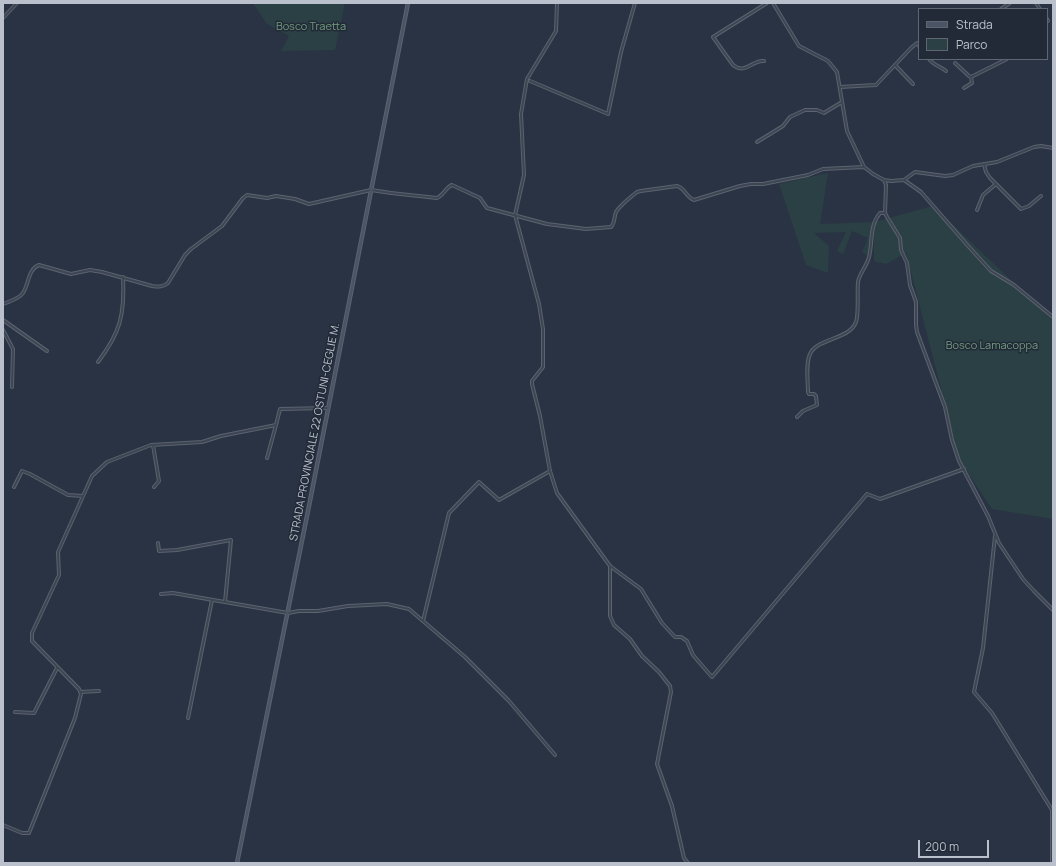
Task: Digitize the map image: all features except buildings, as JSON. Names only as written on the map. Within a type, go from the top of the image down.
[{"type":"main road","name":"STRADA PROVINCIALE 22 OSTUNI-CEGLIE M.","points":[[237,863],[288,613],[408,3]]},
{"type":"street","points":[[3,18],[17,3]]},
{"type":"street","points":[[558,3],[556,31],[527,79],[521,114],[524,175],[515,216],[541,315],[543,328],[543,364],[542,369],[532,381],[532,384],[540,416],[550,471],[557,493],[610,566],[641,589],[662,623],[675,637],[681,637],[688,641],[693,655],[712,677],[867,494],[880,499],[964,469]]},
{"type":"street","points":[[530,81],[608,114],[621,52],[635,3]]},
{"type":"street","points":[[764,61],[760,61],[743,69],[737,68],[733,65],[713,37],[767,3]]},
{"type":"street","points":[[773,3],[799,46],[828,61],[837,72],[847,131],[864,167],[884,180],[904,180],[921,192],[991,270],[1014,284],[1053,317]]},
{"type":"street","points":[[840,87],[876,85],[916,43],[918,45]]},
{"type":"street","points":[[930,60],[935,65],[946,71]]},
{"type":"street","points":[[971,77],[1005,60]]},
{"type":"street","points":[[956,63],[971,77],[972,84],[964,88]]},
{"type":"street","points":[[895,65],[913,84]]},
{"type":"street","points":[[757,142],[783,126],[790,117],[805,110],[817,110],[824,113],[842,102]]},
{"type":"street","points":[[904,180],[912,172],[945,176],[953,175],[973,166],[997,162],[1034,147],[1041,146],[1053,148]]},
{"type":"street","points":[[984,164],[986,172],[1021,209],[1029,206],[1041,196]]},
{"type":"street","points":[[3,304],[19,297],[24,292],[32,269],[39,265],[71,274],[90,270],[152,286],[164,286],[168,283],[188,252],[222,226],[243,198],[247,196],[267,198],[276,196],[295,199],[309,204],[371,190],[437,198],[441,196],[449,186],[452,185],[480,198],[486,208],[515,216],[547,224],[586,229],[608,228],[614,224],[615,214],[619,208],[637,192],[641,191],[677,186],[682,188],[691,199],[694,200],[740,186],[763,184],[808,175],[824,169],[864,167]]},
{"type":"street","points":[[884,180],[886,185],[885,213],[900,238],[901,250],[907,263],[910,285],[916,302],[917,332],[945,407],[954,450],[988,516],[999,543],[1023,579],[1052,609]]},
{"type":"street","points":[[976,210],[983,195],[996,184]]},
{"type":"street","points":[[797,417],[803,411],[817,405],[816,396],[814,394],[809,394],[808,392],[807,369],[811,352],[819,345],[851,330],[856,322],[858,281],[869,257],[874,222],[880,213],[885,213]]},
{"type":"street","points":[[98,362],[113,341],[119,326],[124,305],[123,278]]},
{"type":"street","points":[[3,320],[48,351]]},
{"type":"street","points":[[3,330],[13,349],[12,387]]},
{"type":"street","points":[[268,458],[280,409],[328,408]]},
{"type":"street","points":[[3,825],[22,833],[28,833],[75,718],[81,694],[79,689],[32,641],[31,638],[59,575],[58,552],[92,476],[107,462],[153,445],[202,442],[221,436],[276,425]]},
{"type":"street","points":[[153,445],[159,481],[154,487]]},
{"type":"street","points":[[14,486],[22,471],[68,494],[83,496]]},
{"type":"street","points":[[423,621],[448,513],[479,482],[499,500],[550,471]]},
{"type":"street","points":[[996,534],[983,648],[974,692],[992,713],[1052,810],[1052,863]]},
{"type":"street","points":[[158,543],[159,551],[177,550],[231,540],[225,602]]},
{"type":"street","points":[[995,545],[996,543],[999,543]]},
{"type":"street","points":[[610,566],[610,616],[614,625],[630,639],[642,656],[659,672],[670,686],[671,692],[657,764],[672,806],[684,858],[688,863]]},
{"type":"street","points":[[161,594],[173,593],[288,613],[299,611],[318,611],[348,606],[387,604],[409,609],[465,657],[509,701],[555,755]]},
{"type":"street","points":[[188,718],[212,600]]},
{"type":"street","points":[[15,712],[34,713],[58,668]]},
{"type":"street","points":[[80,692],[99,691]]},
{"type":"green space","name":"Bosco Traetta","points":[[253,3],[345,3],[335,50],[281,51],[289,36],[267,24]]},
{"type":"green space","name":"Bosco Lamacoppa","points":[[828,173],[820,224],[874,222],[933,206],[1053,320],[1053,519],[992,509],[958,458],[906,253],[886,264],[874,261],[874,238],[869,257],[862,252],[868,238],[852,231],[843,254],[837,251],[846,232],[814,233],[829,246],[828,273],[806,265],[779,184]]}]
